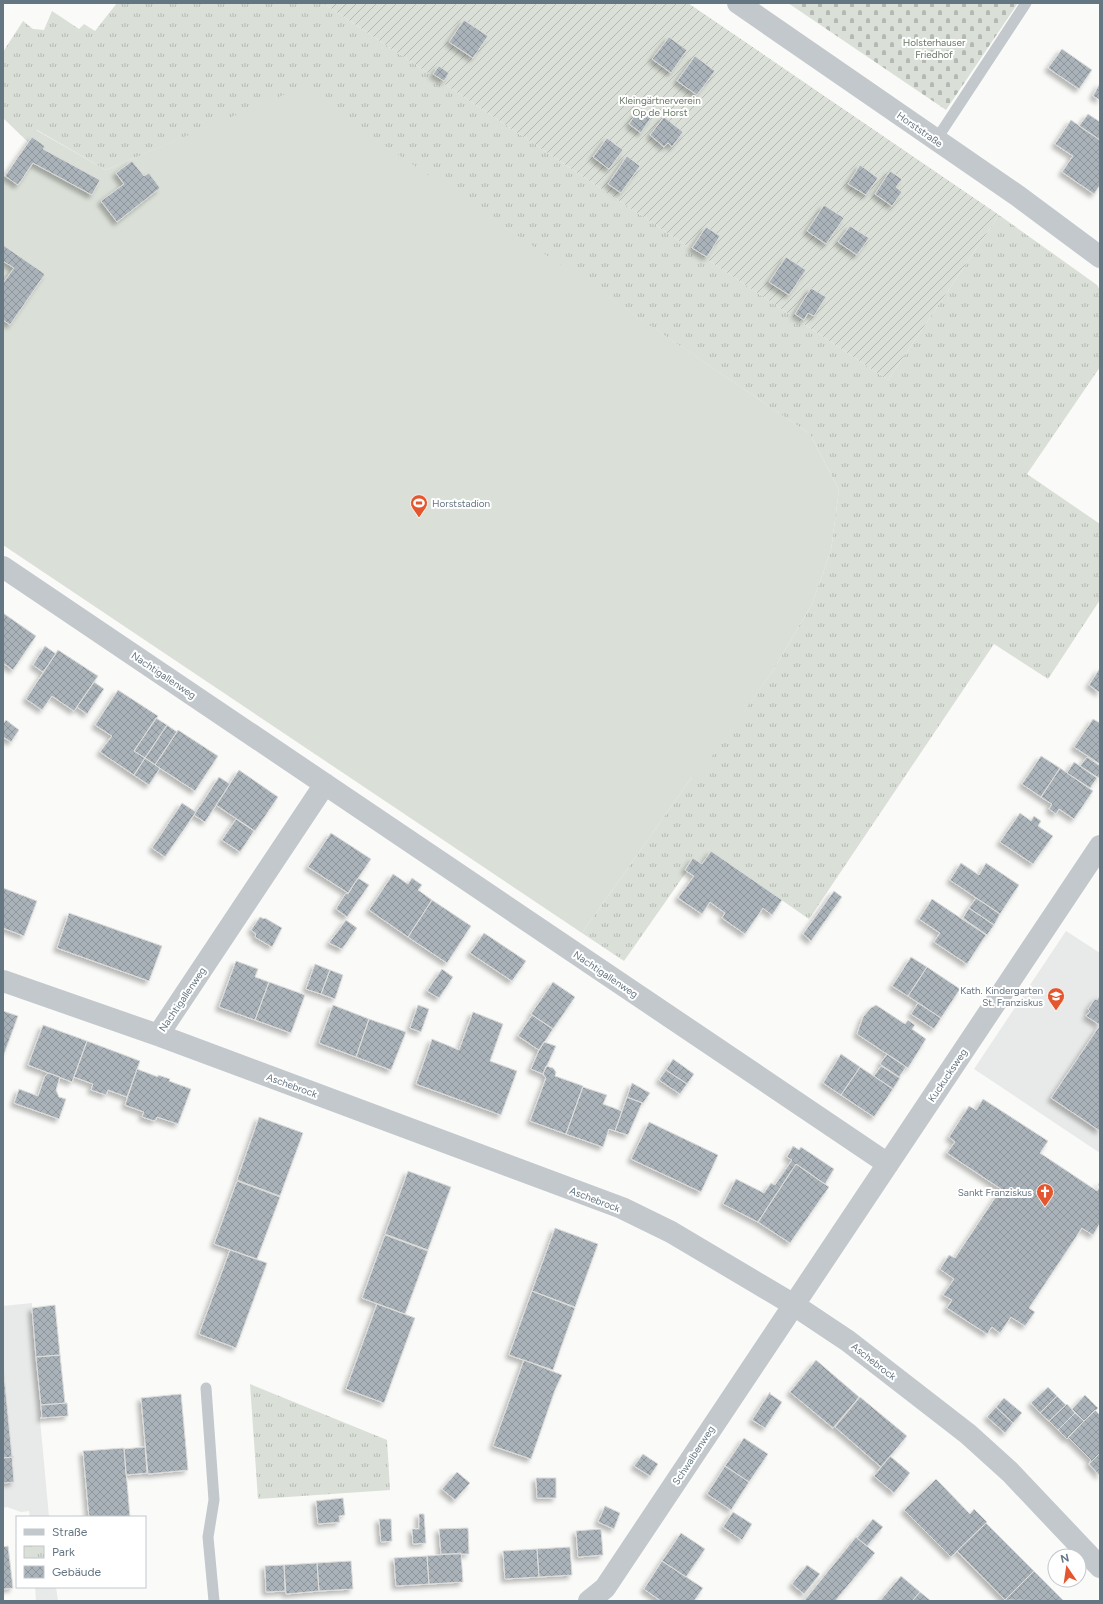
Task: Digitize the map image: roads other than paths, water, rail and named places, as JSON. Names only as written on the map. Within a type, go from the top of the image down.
[{"type":"street","name":"Horststraße","points":[[738,3],[1099,253]]},
{"type":"street","name":"Nachtigallenweg","points":[[3,567],[888,1164]]},
{"type":"street","name":"Nachtigallenweg","points":[[158,1035],[325,784]]},
{"type":"street","name":"Kuckucksweg","points":[[794,1304],[1100,846]]},
{"type":"street","name":"Aschebrock","points":[[3,981],[158,1035],[622,1208],[671,1232],[794,1304],[848,1341],[968,1434],[1010,1472],[1100,1568]]},
{"type":"street","name":"Schwalbenweg","points":[[589,1601],[605,1588],[794,1304]]},
{"type":"lane","points":[[936,140],[1026,3]]},
{"type":"lane","points":[[206,1388],[214,1500],[208,1537],[214,1601]]},
{"type":"place","name":"Horststadion","points":[[419,518]]},
{"type":"place","name":"Kath. Kindergarten St. Franziskus","points":[[1056,1011]]},
{"type":"place","name":"Sankt Franziskus","points":[[1045,1207]]},
{"type":"park label","name":"Holsterhauser Friedhof","points":[[934,48]]},
{"type":"park label","name":"Kleingärtnerverein Op de Horst","points":[[660,106]]}]
